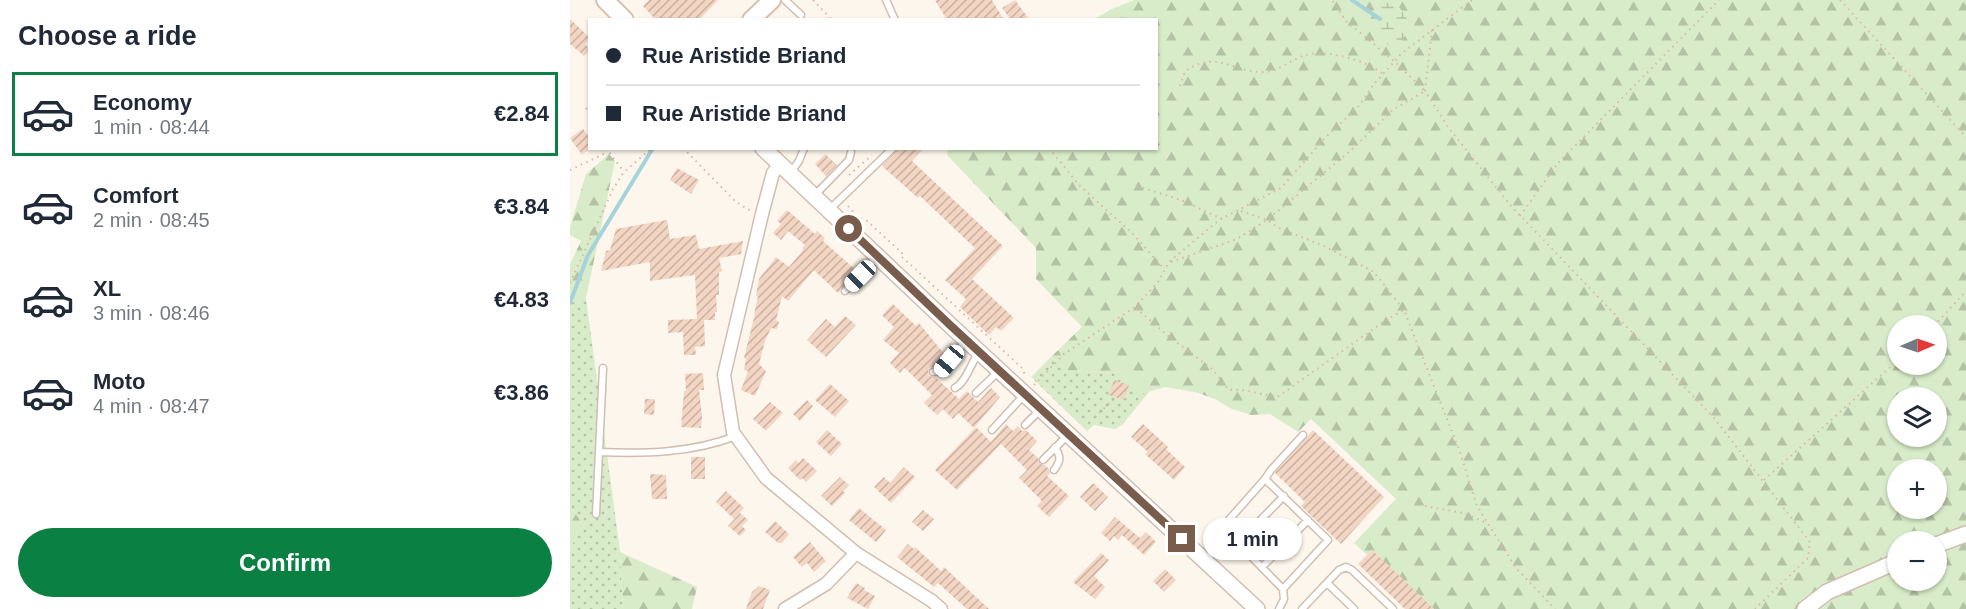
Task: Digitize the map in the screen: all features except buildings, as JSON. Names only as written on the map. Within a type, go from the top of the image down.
[{"type":"main road","points":[[606,0],[623,18]]},
{"type":"main road","points":[[757,17],[772,0]]},
{"type":"street","points":[[765,150],[815,196],[836,204],[878,256],[1257,609]]},
{"type":"street","points":[[785,168],[773,173],[724,375],[733,432],[766,478],[855,553],[933,601],[941,609]]},
{"type":"street","points":[[1947,541],[1966,534]]},
{"type":"street","points":[[785,609],[826,584],[855,553]]},
{"type":"street","points":[[1805,609],[1827,592],[1887,566]]},
{"type":"lane","points":[[785,0],[801,15]]},
{"type":"lane","points":[[886,0],[894,18]]},
{"type":"lane","points":[[785,168],[799,161],[803,150]]},
{"type":"lane","points":[[836,204],[891,150]]},
{"type":"lane","points":[[815,196],[849,160],[851,152]]},
{"type":"lane","points":[[845,291],[878,256]]},
{"type":"lane","points":[[933,372],[940,371],[967,340]]},
{"type":"lane","points":[[955,388],[959,387],[979,351]]},
{"type":"lane","points":[[597,514],[603,368]]},
{"type":"lane","points":[[976,393],[999,370]]},
{"type":"lane","points":[[992,430],[1025,394]]},
{"type":"lane","points":[[1025,425],[1041,408]]},
{"type":"lane","points":[[1043,460],[1069,434]]},
{"type":"lane","points":[[1205,560],[1216,547],[1227,522],[1303,435]]},
{"type":"lane","points":[[598,452],[642,454],[673,451],[736,436]]},
{"type":"lane","points":[[1054,470],[1060,463],[1061,456],[1055,447]]},
{"type":"lane","points":[[1265,478],[1328,540],[1283,589]]},
{"type":"lane","points":[[1238,543],[1284,496]]},
{"type":"lane","points":[[1263,566],[1308,520]]},
{"type":"lane","points":[[1222,534],[1238,543],[1283,589],[1284,599],[1279,609]]},
{"type":"lane","points":[[1302,609],[1339,570],[1346,567],[1393,609]]},
{"type":"lane","points":[[1327,583],[1354,609]]},
{"type":"path","points":[[813,0],[830,18]]},
{"type":"path","points":[[1332,0],[1346,21],[1394,61],[1425,91],[1448,127],[1520,216],[1715,419],[1810,542],[1808,558],[1755,609]]},
{"type":"path","points":[[1025,394],[1064,354],[1135,307],[1158,282],[1169,262],[1222,219],[1281,189],[1324,138],[1358,108],[1394,61],[1472,0]]},
{"type":"path","points":[[1520,216],[1558,163],[1719,0]]},
{"type":"path","points":[[1840,0],[1966,137]]},
{"type":"path","points":[[1425,91],[1432,30]]},
{"type":"path","points":[[1180,86],[1185,71],[1199,62],[1218,60],[1244,70],[1267,72],[1306,55],[1342,55],[1374,67],[1383,74]]},
{"type":"path","points":[[1169,262],[1237,239],[1267,220],[1349,152],[1394,109],[1425,91]]},
{"type":"path","points":[[586,108],[588,112]]},
{"type":"path","points":[[570,170],[607,150],[624,172]]},
{"type":"path","points":[[570,283],[613,189],[624,172],[649,150]]},
{"type":"path","points":[[685,150],[736,202],[746,209],[762,214]]},
{"type":"path","points":[[1051,150],[1079,185],[1133,234],[1164,269]]},
{"type":"path","points":[[1137,186],[1181,200],[1222,219]]},
{"type":"path","points":[[836,204],[859,218],[866,219],[902,253],[900,255],[945,296]]},
{"type":"path","points":[[1239,211],[1267,220],[1279,228],[1324,246],[1374,272],[1404,310],[1460,452],[1477,506],[1516,568],[1556,609]]},
{"type":"path","points":[[1944,315],[1966,291]]},
{"type":"path","points":[[1135,307],[1167,336],[1212,369],[1229,390],[1242,388],[1270,396],[1279,396],[1386,320],[1404,310]]},
{"type":"path","points":[[1763,481],[1887,370]]},
{"type":"path","points":[[1095,417],[1116,397]]},
{"type":"path","points":[[1425,506],[1464,513],[1487,523]]},
{"type":"green space","points":[[1134,0],[1966,0],[1966,609],[1434,609],[1372,550],[1367,555],[1354,543],[1396,499],[1311,419],[1298,432],[1270,414],[1251,415],[1195,392],[1165,387],[1141,394],[1120,373],[1067,370],[1051,357],[1082,327],[1036,279],[1036,248],[947,155],[948,150],[1158,150],[1158,18],[1096,18]]},
{"type":"green space","points":[[1385,2],[1400,8],[1409,22],[1406,34],[1399,44],[1389,46],[1370,27],[1371,12]]},
{"type":"green space","points":[[609,154],[615,161],[586,298],[570,303],[570,264],[581,241],[570,235],[570,227],[586,174]]},
{"type":"green space","points":[[586,298],[620,551],[623,609],[570,609],[570,551],[581,522],[570,505],[570,303]]},
{"type":"green space","points":[[1051,357],[1067,370],[1120,373],[1141,394],[1150,391],[1122,425],[1115,429],[1094,425],[1087,431],[1031,377]]},
{"type":"green space","points":[[570,505],[581,522],[570,551]]},
{"type":"green space","points":[[620,552],[697,587],[692,609],[623,609]]},
{"type":"waterway","points":[[1352,0],[1380,19]]},
{"type":"waterway","points":[[570,303],[588,255],[652,150]]},
{"type":"route","points":[[849,229],[1182,539]]}]
